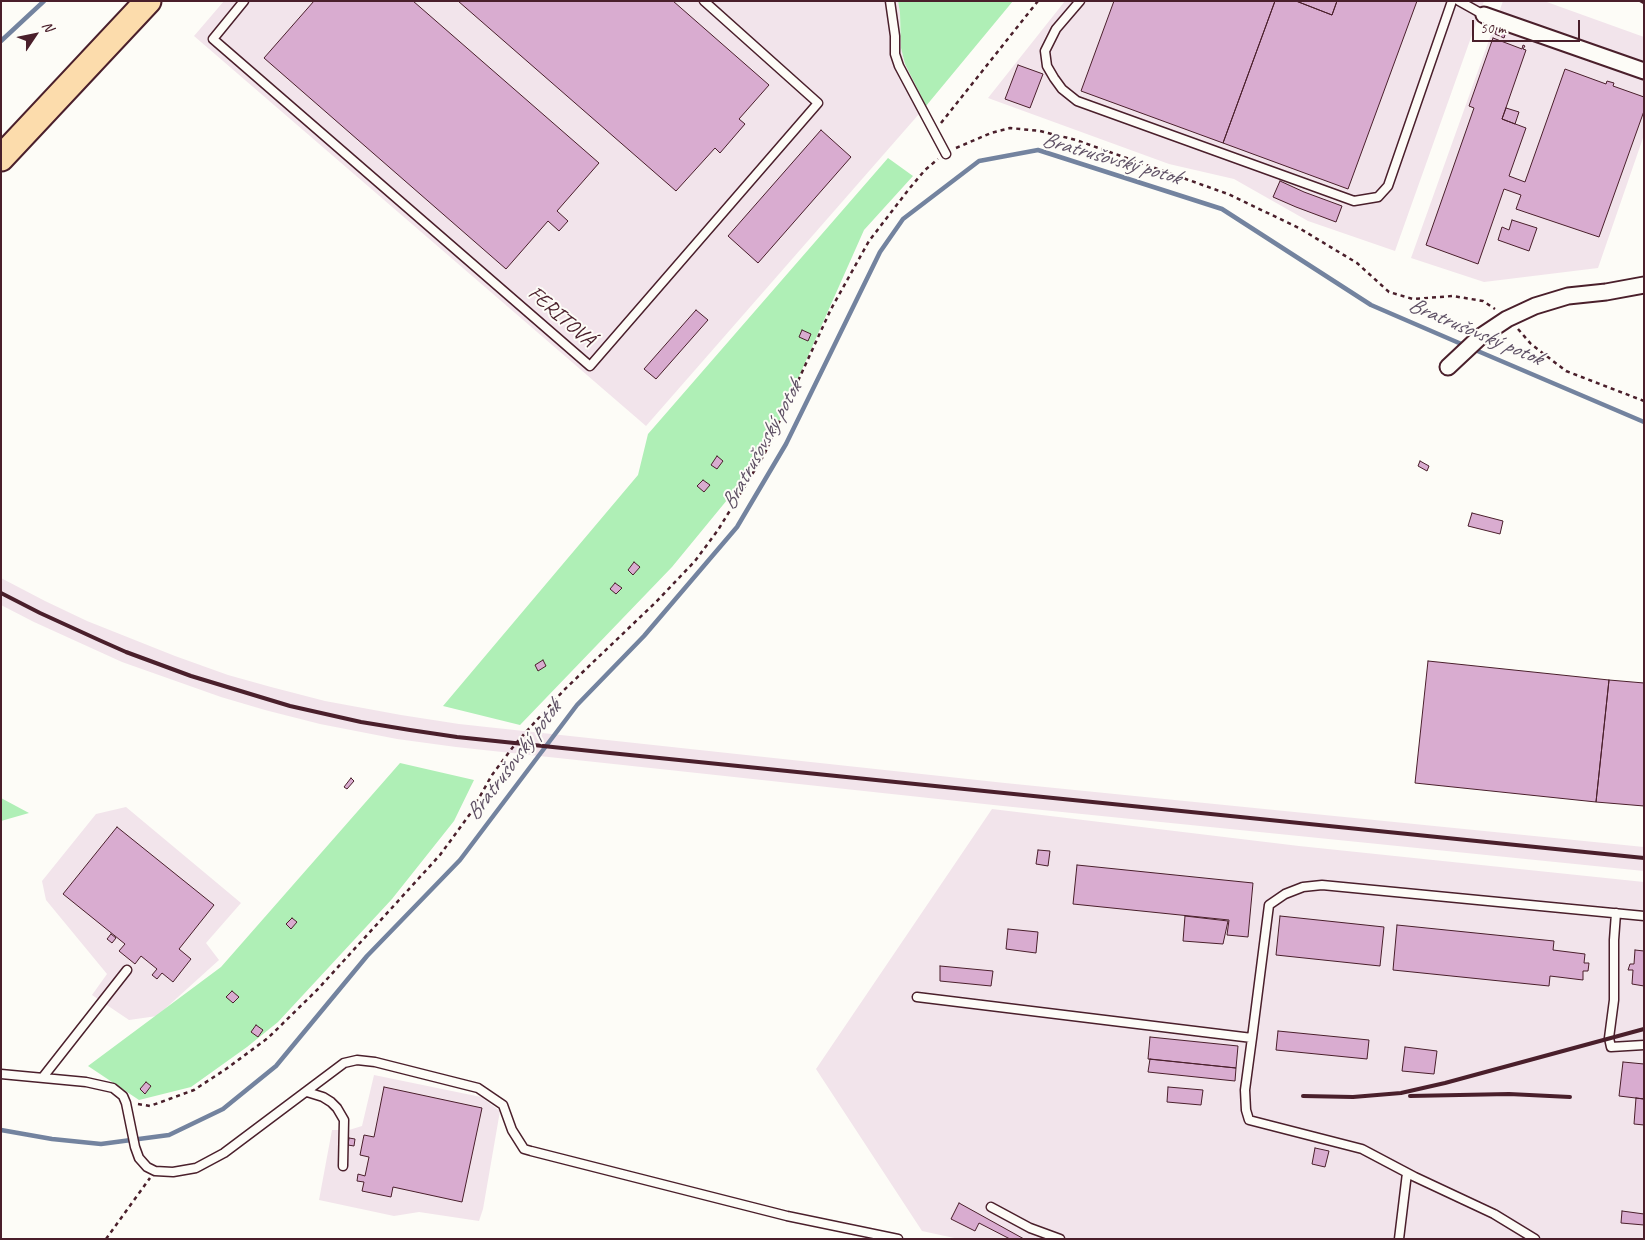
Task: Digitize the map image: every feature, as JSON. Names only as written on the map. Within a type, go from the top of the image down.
[{"type":"main road","points":[[1,158],[148,1]]},
{"type":"street","points":[[1484,15],[1644,71]]},
{"type":"street","points":[[1453,362],[1480,337],[1507,318],[1535,306],[1568,296],[1644,285]]},
{"type":"lane","name":"FERITOVÁ","points":[[244,1],[213,39],[590,366],[818,103],[704,1]]},
{"type":"lane","points":[[890,1],[895,36],[895,54],[898,66],[946,154]]},
{"type":"lane","points":[[1080,1],[1056,29],[1045,51],[1048,66],[1054,78],[1062,89],[1077,100],[1354,201],[1378,197],[1388,186],[1452,1]]},
{"type":"lane","points":[[1459,1],[1484,15]]},
{"type":"lane","points":[[1536,1239],[1494,1214],[1407,1173],[1362,1149],[1249,1120],[1246,1110],[1245,1090],[1268,905],[1294,890],[1312,885],[1322,885],[1644,916]]},
{"type":"lane","points":[[1616,913],[1611,1047],[1644,1045]]},
{"type":"lane","points":[[43,1078],[127,970]]},
{"type":"lane","points":[[917,997],[1252,1038]]},
{"type":"lane","points":[[1,1074],[105,1085],[113,1088],[123,1096],[126,1104],[139,1158],[147,1167],[155,1171],[173,1172],[196,1168],[224,1154],[344,1063],[357,1060],[375,1062],[478,1088],[503,1105],[512,1130],[524,1149],[787,1216],[898,1239]]},
{"type":"lane","points":[[307,1092],[323,1097],[331,1102],[344,1120],[343,1166]]},
{"type":"lane","points":[[1399,1239],[1407,1173]]},
{"type":"lane","points":[[991,1207],[1030,1228],[1060,1239]]},
{"type":"path","points":[[935,131],[1038,1]]},
{"type":"path","points":[[126,1104],[150,1106],[194,1090],[268,1038],[318,989],[440,854],[470,814],[492,775],[516,743],[564,690],[656,602],[695,560],[718,530],[764,455],[831,309],[869,241],[925,170],[946,154],[991,132],[1010,128],[1040,131],[1076,140],[1228,194],[1299,228],[1357,263],[1389,292],[1413,299],[1453,296],[1483,301],[1507,318],[1531,344],[1566,371],[1644,401]]},
{"type":"path","points":[[106,1239],[155,1171]]},
{"type":"shaded area","points":[[224,1],[898,1],[901,48],[905,64],[926,106],[646,426],[194,36]]},
{"type":"shaded area","points":[[1065,1],[1484,1],[1395,251],[1308,221],[1234,179],[1169,164],[988,98]]},
{"type":"shaded area","points":[[1503,1],[1544,1],[1644,37],[1644,135],[1598,268],[1484,282],[1411,258]]},
{"type":"shaded area","points":[[1,578],[87,621],[228,675],[325,701],[401,715],[459,724],[1005,783],[1644,847],[1644,871],[1003,806],[397,739],[320,724],[265,710],[221,697],[122,662],[1,605]]},
{"type":"shaded area","points":[[126,807],[241,903],[206,943],[219,960],[157,1016],[129,1020],[92,995],[107,974],[46,900],[42,881],[96,814]]},
{"type":"shaded area","points":[[992,809],[1299,846],[1644,882],[1644,1239],[959,1239],[922,1231],[816,1069]]},
{"type":"shaded area","points":[[374,1075],[481,1097],[500,1111],[483,1209],[479,1221],[419,1212],[394,1216],[319,1200],[332,1130],[349,1130],[362,1126]]},
{"type":"green space","points":[[898,1],[1013,1],[926,106],[905,64],[901,48]]},
{"type":"green space","points":[[888,158],[913,176],[864,230],[764,455],[672,567],[520,725],[443,706],[638,475],[648,434]]},
{"type":"green space","points":[[400,763],[474,780],[454,821],[392,899],[278,1022],[191,1087],[139,1100],[88,1066],[221,967]]},
{"type":"green space","points":[[1,798],[29,813],[1,821]]},
{"type":"building","points":[[314,1],[413,1],[599,163],[557,211],[568,221],[559,231],[548,221],[506,269],[264,58]]},
{"type":"building","points":[[458,1],[673,1],[769,85],[739,119],[745,124],[720,153],[715,148],[676,191]]},
{"type":"building","points":[[1114,1],[1275,1],[1223,143],[1081,91]]},
{"type":"building","points":[[1275,1],[1296,1],[1332,15],[1337,1],[1417,1],[1348,189],[1223,143]]},
{"type":"building","points":[[1296,1],[1337,1],[1332,15]]},
{"type":"building","points":[[1496,29],[1506,32],[1504,38],[1495,34]]},
{"type":"building","points":[[1493,38],[1522,49],[1523,45],[1525,46],[1523,49],[1526,50],[1502,119],[1526,128],[1509,176],[1525,182],[1565,69],[1606,84],[1607,81],[1614,83],[1613,86],[1644,97],[1644,111],[1599,237],[1516,209],[1521,195],[1504,189],[1478,264],[1426,245],[1474,108],[1469,106]]},
{"type":"building","points":[[1018,65],[1043,74],[1030,108],[1005,99]]},
{"type":"building","points":[[1506,108],[1519,112],[1515,124],[1502,119]]},
{"type":"building","points":[[821,130],[851,157],[758,263],[728,236]]},
{"type":"building","points":[[1280,181],[1342,206],[1336,222],[1273,197]]},
{"type":"building","points":[[1512,220],[1537,228],[1529,251],[1498,240],[1502,227],[1509,230]]},
{"type":"building","points":[[696,310],[708,320],[656,379],[644,369]]},
{"type":"building","points":[[802,330],[811,334],[808,341],[799,337]]},
{"type":"building","points":[[717,456],[723,461],[717,469],[711,465]]},
{"type":"building","points":[[1420,461],[1429,466],[1427,471],[1418,466]]},
{"type":"building","points":[[703,480],[710,485],[704,492],[697,486]]},
{"type":"building","points":[[1472,513],[1503,521],[1500,534],[1468,526]]},
{"type":"building","points":[[634,562],[640,567],[633,575],[628,570]]},
{"type":"building","points":[[615,583],[622,588],[616,594],[610,589]]},
{"type":"building","points":[[543,660],[546,666],[538,671],[535,665]]},
{"type":"building","points":[[1428,661],[1609,680],[1596,802],[1415,783]]},
{"type":"building","points":[[1609,680],[1644,683],[1644,806],[1596,802]]},
{"type":"building","points":[[351,778],[354,781],[347,789],[344,787]]},
{"type":"building","points":[[117,827],[214,905],[179,949],[191,959],[173,982],[162,973],[157,979],[152,975],[157,969],[141,956],[135,964],[119,951],[125,944],[63,894]]},
{"type":"building","points":[[1038,850],[1050,851],[1048,866],[1036,864]]},
{"type":"building","points":[[1077,865],[1253,883],[1248,937],[1227,935],[1229,920],[1073,904]]},
{"type":"building","points":[[1185,916],[1228,921],[1223,944],[1183,941]]},
{"type":"building","points":[[1280,916],[1384,927],[1380,966],[1276,955]]},
{"type":"building","points":[[292,918],[297,922],[291,929],[286,924]]},
{"type":"building","points":[[1397,925],[1554,941],[1553,950],[1585,954],[1584,963],[1589,963],[1588,971],[1583,971],[1583,980],[1550,976],[1549,986],[1393,970]]},
{"type":"building","points":[[1008,929],[1038,932],[1036,953],[1006,949]]},
{"type":"building","points":[[111,934],[116,938],[112,943],[107,939]]},
{"type":"building","points":[[1635,950],[1644,951],[1644,986],[1632,984],[1633,970],[1628,970],[1630,964],[1634,964]]},
{"type":"building","points":[[940,966],[993,971],[991,986],[940,981]]},
{"type":"building","points":[[232,991],[239,997],[233,1003],[226,997]]},
{"type":"building","points":[[256,1025],[263,1030],[258,1037],[251,1032]]},
{"type":"building","points":[[1278,1031],[1369,1040],[1367,1059],[1276,1050]]},
{"type":"building","points":[[1150,1037],[1238,1046],[1236,1068],[1148,1059]]},
{"type":"building","points":[[1405,1047],[1437,1051],[1434,1074],[1402,1071]]},
{"type":"building","points":[[1150,1059],[1236,1068],[1235,1081],[1148,1072]]},
{"type":"building","points":[[1623,1062],[1644,1064],[1644,1099],[1619,1096]]},
{"type":"building","points":[[146,1082],[151,1086],[145,1094],[140,1089]]},
{"type":"building","points":[[384,1087],[482,1108],[462,1202],[393,1187],[391,1197],[362,1191],[364,1182],[357,1181],[358,1174],[365,1176],[369,1157],[360,1155],[364,1135],[374,1137]]},
{"type":"building","points":[[1168,1087],[1203,1090],[1201,1105],[1167,1102]]},
{"type":"building","points":[[1636,1098],[1644,1099],[1644,1125],[1634,1124]]},
{"type":"building","points":[[349,1138],[355,1139],[354,1146],[348,1145]]},
{"type":"building","points":[[1315,1148],[1329,1151],[1325,1167],[1312,1164]]},
{"type":"building","points":[[959,1203],[1024,1239],[1010,1239],[979,1223],[975,1231],[951,1219]]},
{"type":"building","points":[[1622,1211],[1644,1214],[1644,1225],[1621,1223]]},
{"type":"waterway","points":[[1,41],[44,1]]},
{"type":"waterway","name":"Bratrušovský potok","points":[[1,1130],[52,1139],[101,1144],[169,1135],[223,1109],[276,1066],[367,956],[460,860],[577,705],[644,636],[737,527],[786,444],[880,252],[903,219],[979,161],[1038,150],[1222,209],[1371,305],[1466,346]]},
{"type":"waterway","name":"Bratrušovský potok","points":[[1473,349],[1644,422]]},
{"type":"railway","points":[[1,593],[126,652],[191,676],[290,706],[361,722],[410,730],[457,737],[610,753],[1644,858]]},
{"type":"railway","points":[[1303,1096],[1353,1097],[1401,1093],[1445,1083],[1644,1029]]},
{"type":"railway","points":[[1410,1096],[1509,1094],[1570,1097]]}]
